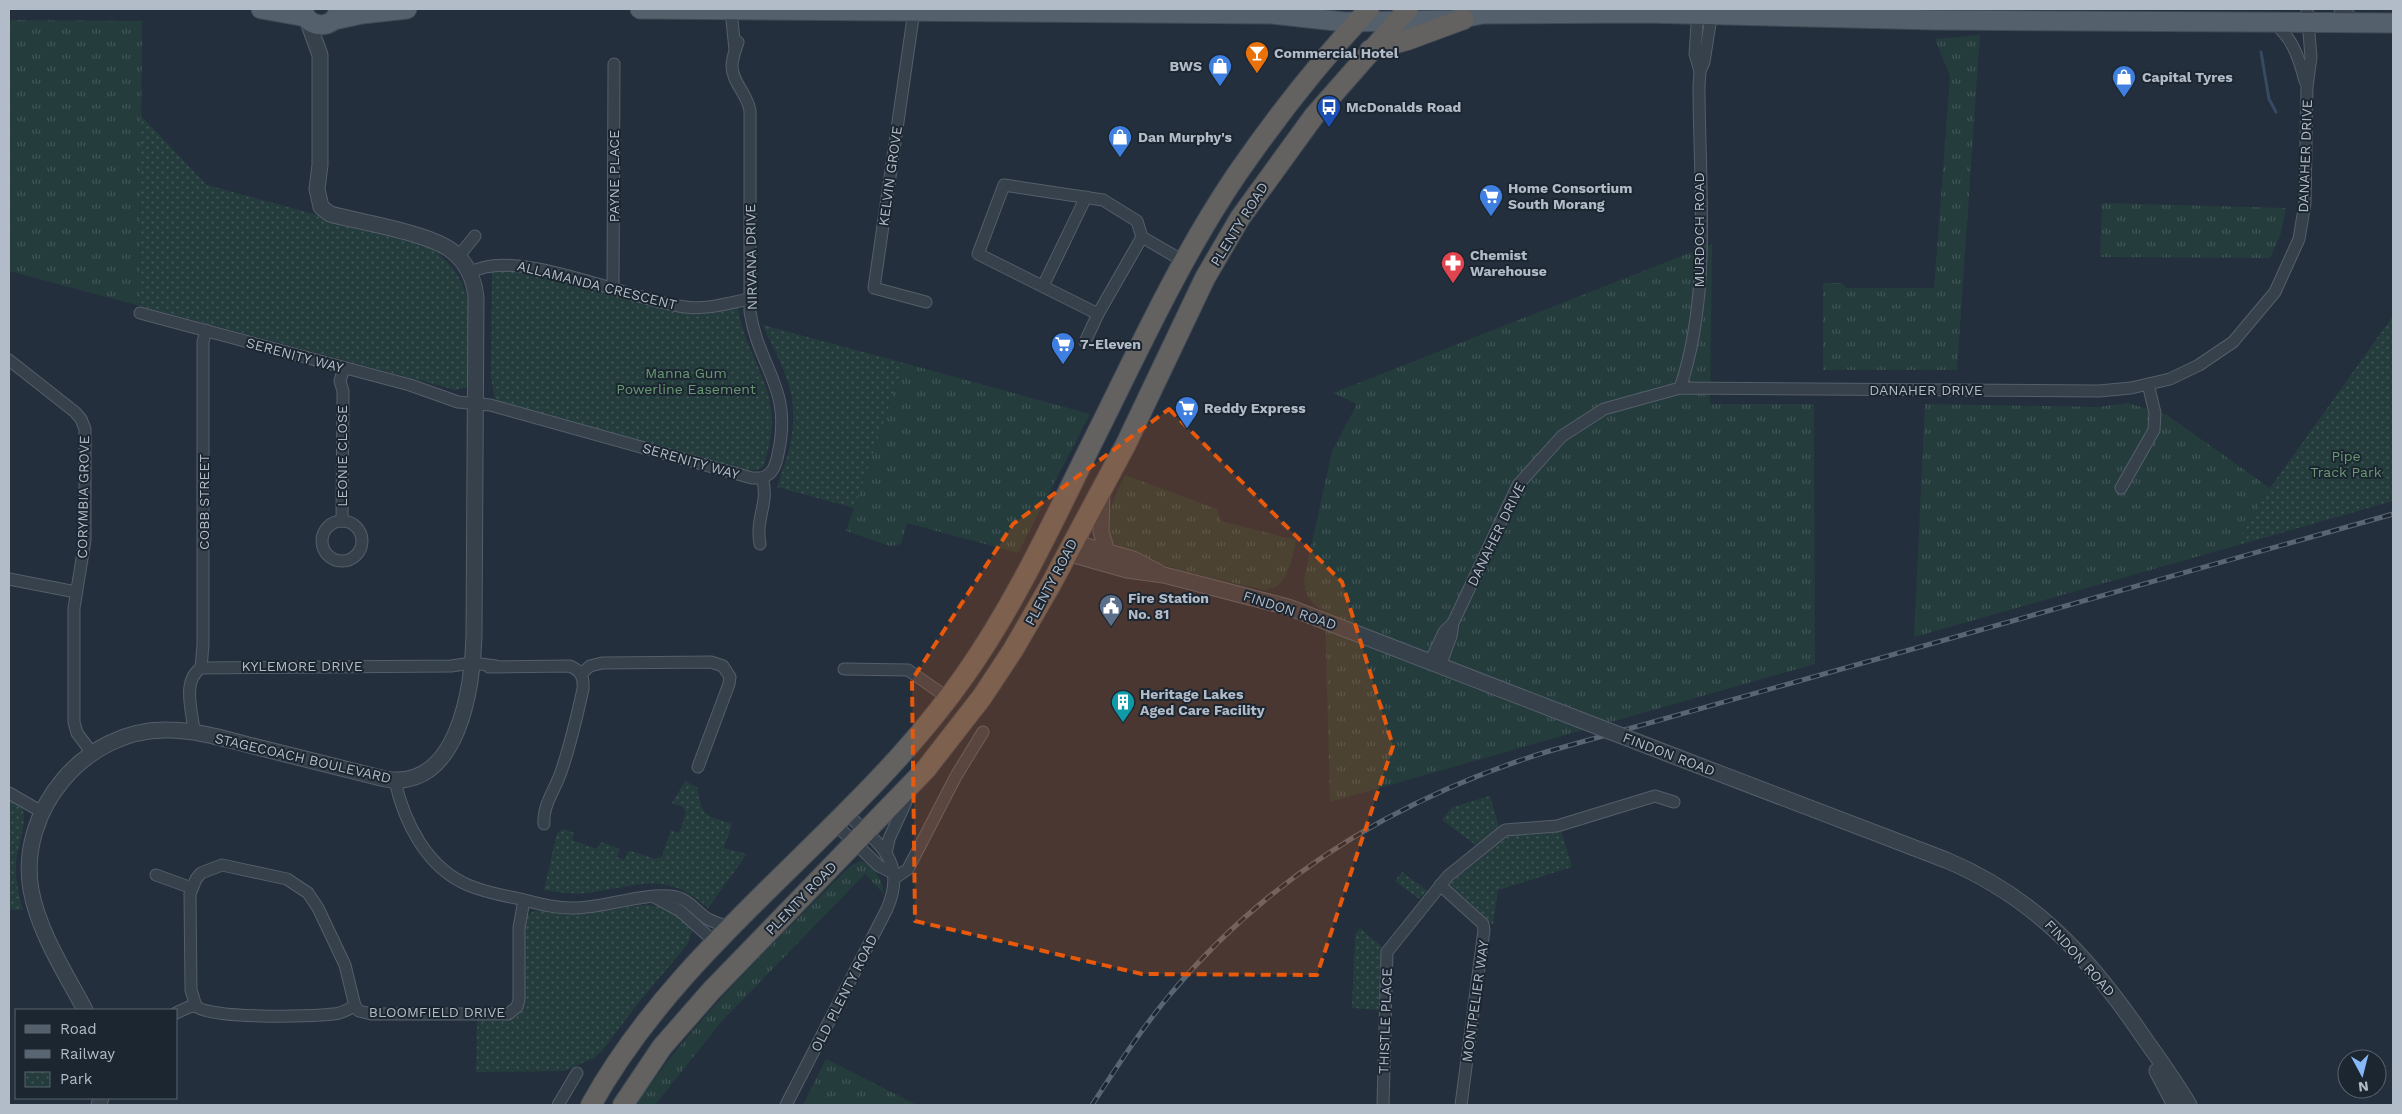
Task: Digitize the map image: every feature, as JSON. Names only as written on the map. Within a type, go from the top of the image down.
[{"type":"highway","points":[[1370,50],[1407,40],[1473,14]]},
{"type":"highway","name":"PLENTY ROAD","points":[[590,1105],[615,1065],[662,1002],[730,927],[872,785],[948,698],[986,643],[1046,539],[1107,413],[1185,262],[1237,175],[1305,84],[1362,15]]},
{"type":"highway","name":"PLENTY ROAD","points":[[623,1105],[662,1047],[711,991],[918,776],[954,735],[993,682],[1035,613],[1126,444],[1205,278],[1240,218],[1314,116],[1401,16]]},
{"type":"highway","name":"FINDON ROAD","points":[[1046,539],[1069,548]]},
{"type":"highway","points":[[716,944],[735,947],[762,938]]},
{"type":"main road","points":[[261,9],[305,15],[316,25],[335,17],[406,9]]},
{"type":"main road","points":[[640,9],[1188,11],[1272,14],[1326,21],[1362,15],[1705,11],[1932,20],[2270,21],[2307,15],[2358,22],[2393,23]]},
{"type":"main road","points":[[1272,14],[1327,9]]},
{"type":"street","points":[[2340,9],[2358,22]]},
{"type":"street","name":"NIRVANA DRIVE","points":[[731,10],[737,46],[733,72],[747,99],[750,111],[750,299],[753,328],[779,391],[783,416],[782,437],[775,466],[769,474],[762,478]]},
{"type":"street","name":"KELVIN GROVE","points":[[914,11],[874,288],[926,302]]},
{"type":"street","name":"MURDOCH ROAD","points":[[1680,388],[1688,363],[1697,321],[1701,255],[1700,71],[1695,54],[1705,11]]},
{"type":"street","points":[[305,15],[320,55],[320,165],[323,201],[358,220],[438,243],[458,257],[471,275],[476,297],[475,403]]},
{"type":"street","name":"DANAHER DRIVE","points":[[1435,664],[1444,632],[1453,623],[1518,485],[1562,436],[1604,409],[1680,388],[1714,390],[2099,391],[2170,379],[2234,342],[2275,292],[2298,239],[2306,203],[2307,87],[2311,57],[2307,15]]},
{"type":"street","points":[[320,55],[335,17]]},
{"type":"street","name":"DANAHER DRIVE","points":[[2270,21],[2278,26],[2291,41],[2307,87]]},
{"type":"street","name":"PAYNE PLACE","points":[[613,288],[614,64]]},
{"type":"street","points":[[1098,314],[978,254],[1004,184],[1102,200],[1137,221],[1142,237],[1185,262]]},
{"type":"street","points":[[1042,286],[1086,197]]},
{"type":"street","points":[[458,257],[475,236]]},
{"type":"street","points":[[1085,342],[1098,314],[1142,237]]},
{"type":"street","name":"ALLAMANDA CRESCENT","points":[[471,275],[505,264],[522,265],[686,307],[716,306],[750,299]]},
{"type":"street","name":"SERENITY WAY","points":[[140,313],[449,397],[458,402],[475,403],[504,410],[752,478],[762,478]]},
{"type":"street","name":"COBB STREET","points":[[204,667],[205,359],[209,331]]},
{"type":"street","name":"CORYMBIA GROVE","points":[[9,360],[75,412],[84,425],[85,540],[74,608],[74,722],[77,733],[92,753]]},
{"type":"street","name":"LEONIE CLOSE","points":[[342,521],[343,391],[347,369]]},
{"type":"street","points":[[2121,488],[2154,430],[2156,413],[2148,384]]},
{"type":"street","name":"STAGECOACH BOULEVARD","points":[[84,1009],[46,935],[34,905],[30,863],[34,834],[42,812],[58,786],[69,773],[92,753],[123,738],[140,733],[166,730],[190,732],[399,780],[427,770],[444,755],[450,746],[459,727],[472,666],[475,403]]},
{"type":"street","points":[[760,544],[758,523],[765,495],[762,478]]},
{"type":"street","points":[[1103,484],[1102,532],[1106,551]]},
{"type":"street","name":"FINDON ROAD","points":[[1069,548],[1106,551],[1139,561],[1164,575]]},
{"type":"street","name":"FINDON ROAD","points":[[1069,548],[1127,570],[1164,575],[1288,607],[1973,872],[2004,889],[2048,922],[2101,978],[2127,1012],[2189,1105]]},
{"type":"street","points":[[9,579],[76,592]]},
{"type":"street","points":[[544,824],[548,803],[562,772],[575,723],[583,689],[581,674],[590,666],[602,663],[711,662],[723,666],[730,677],[729,684],[698,767]]},
{"type":"street","name":"KYLEMORE DRIVE","points":[[204,667],[570,666],[581,674]]},
{"type":"street","points":[[190,732],[190,682],[196,671],[204,667]]},
{"type":"street","points":[[844,670],[908,670],[948,698]]},
{"type":"street","points":[[840,819],[860,837],[881,867],[894,876],[904,874],[956,776],[983,732]]},
{"type":"street","points":[[886,854],[892,830],[918,776]]},
{"type":"street","points":[[399,780],[398,797],[422,846],[432,860],[449,874],[481,890],[549,906],[575,908],[671,896],[684,899],[708,919],[730,927]]},
{"type":"street","points":[[9,793],[42,812]]},
{"type":"street","name":"THISTLE PLACE","points":[[1383,1105],[1388,952],[1448,876],[1505,830],[1557,826],[1655,796],[1674,802]]},
{"type":"street","points":[[840,819],[860,837],[886,854],[891,861],[894,876]]},
{"type":"street","points":[[193,1008],[191,990],[192,888],[201,873],[222,864],[281,878],[302,887],[318,908],[345,965],[355,1006]]},
{"type":"street","points":[[156,875],[192,888]]},
{"type":"street","name":"OLD PLENTY ROAD","points":[[786,1105],[887,909],[894,876]]},
{"type":"street","name":"MONTPELIER WAY","points":[[1440,885],[1483,924],[1484,930],[1461,1105]]},
{"type":"street","points":[[654,897],[680,911],[716,944]]},
{"type":"street","name":"BLOOMFIELD DRIVE","points":[[193,1008],[203,1012],[222,1015],[333,1014],[355,1006],[359,1011],[371,1014],[504,1014],[514,1010],[519,999],[519,928],[524,900]]},
{"type":"street","points":[[178,1012],[193,1008]]},
{"type":"street","points":[[178,1016],[193,1008]]},
{"type":"street","name":"FINDON ROAD","points":[[2127,1012],[2175,1105]]},
{"type":"street","points":[[558,1105],[577,1073]]},
{"type":"highlighted area","points":[[1169,409],[1342,582],[1393,746],[1317,975],[1142,974],[915,921],[912,680],[1013,524]]},
{"type":"green space","points":[[9,20],[142,21],[140,306],[9,271]]},
{"type":"green space","points":[[1980,35],[1957,370],[1823,370],[1823,283],[1842,283],[1846,288],[1934,288],[1950,76],[1935,39]]},
{"type":"green space","points":[[141,116],[207,185],[424,244],[441,256],[454,270],[467,296],[469,306],[468,387],[456,390],[140,306]]},
{"type":"green space","points":[[2102,203],[2286,208],[2281,233],[2270,258],[2100,257]]},
{"type":"green space","points":[[1712,244],[1710,404],[1814,404],[1815,664],[1330,802],[1325,612],[1316,606],[1310,598],[1304,579],[1332,451],[1357,404],[1333,393]]},
{"type":"green space","name":"Manna Gum Powerline Easement","points":[[502,268],[545,275],[676,311],[738,307],[745,335],[762,375],[770,403],[772,429],[764,466],[758,470],[746,470],[495,401],[491,377],[492,269]]},
{"type":"green space","name":"Pipe Track Park","points":[[2393,316],[2393,501],[2235,546],[2270,488]]},
{"type":"green space","points":[[763,325],[904,363],[854,508],[777,487],[791,439],[793,408],[786,376]]},
{"type":"green space","points":[[904,363],[1090,414],[1018,553],[907,523],[901,544],[890,546],[846,531]]},
{"type":"green space","points":[[2128,403],[2167,415],[2270,488],[2235,546],[1914,637],[1925,404],[2098,407]]},
{"type":"green space","points":[[1125,475],[1217,509],[1221,521],[1296,540],[1285,577],[1277,586],[1265,590],[1155,563],[1116,547],[1108,540],[1106,525],[1114,498]]},
{"type":"green space","points":[[685,781],[697,787],[703,810],[706,813],[732,824],[724,848],[747,854],[708,908],[677,888],[664,885],[636,885],[582,894],[544,890],[557,833],[564,829],[574,833],[572,840],[597,849],[601,842],[620,849],[617,857],[624,860],[628,852],[631,851],[656,859],[662,856],[671,830],[679,833],[686,813],[683,807],[672,803]]},
{"type":"green space","points":[[1490,796],[1499,827],[1477,846],[1442,820],[1452,807]]},
{"type":"green space","points":[[9,799],[22,806],[24,813],[16,869],[23,910],[9,910]]},
{"type":"green space","points":[[1561,831],[1572,867],[1498,890],[1493,925],[1449,884],[1508,836]]},
{"type":"green space","points":[[860,861],[870,865],[877,873],[884,894],[865,874],[721,1022],[655,1105],[636,1105],[659,1072],[710,1010],[850,866]]},
{"type":"green space","points":[[1402,872],[1428,891],[1419,899],[1395,881]]},
{"type":"green space","points":[[651,905],[671,911],[693,929],[687,945],[639,1002],[602,1051],[594,1058],[564,1071],[476,1072],[477,1020],[497,1021],[510,1019],[520,1013],[523,1008],[523,929],[526,918],[530,914],[539,910],[569,913],[591,912]]},
{"type":"green space","points":[[1360,928],[1382,947],[1379,1010],[1352,1008],[1355,934]]},
{"type":"green space","points":[[826,1059],[917,1105],[803,1105]]},
{"type":"waterway","points":[[2261,52],[2269,99],[2276,112]]},
{"type":"railway","points":[[1092,1105],[1138,1036],[1168,997],[1207,954],[1248,915],[1292,879],[1339,847],[1387,818],[1438,793],[1491,771],[1546,752],[2393,514]]},
{"type":"place","name":"Commercial Hotel","points":[[1257,74]]},
{"type":"place","name":"BWS","points":[[1220,87]]},
{"type":"place","name":"Capital Tyres","points":[[2124,98]]},
{"type":"place","name":"McDonalds Road","points":[[1329,128]]},
{"type":"place","name":"Dan Murphy's","points":[[1120,158]]},
{"type":"place","name":"Home Consortium South Morang","points":[[1491,217]]},
{"type":"place","name":"Chemist Warehouse","points":[[1453,284]]},
{"type":"place","name":"7-Eleven","points":[[1063,365]]},
{"type":"place","name":"Reddy Express","points":[[1187,429]]},
{"type":"place","name":"Fire Station No. 81","points":[[1111,627]]},
{"type":"place","name":"Heritage Lakes Aged Care Facility","points":[[1123,723]]}]
